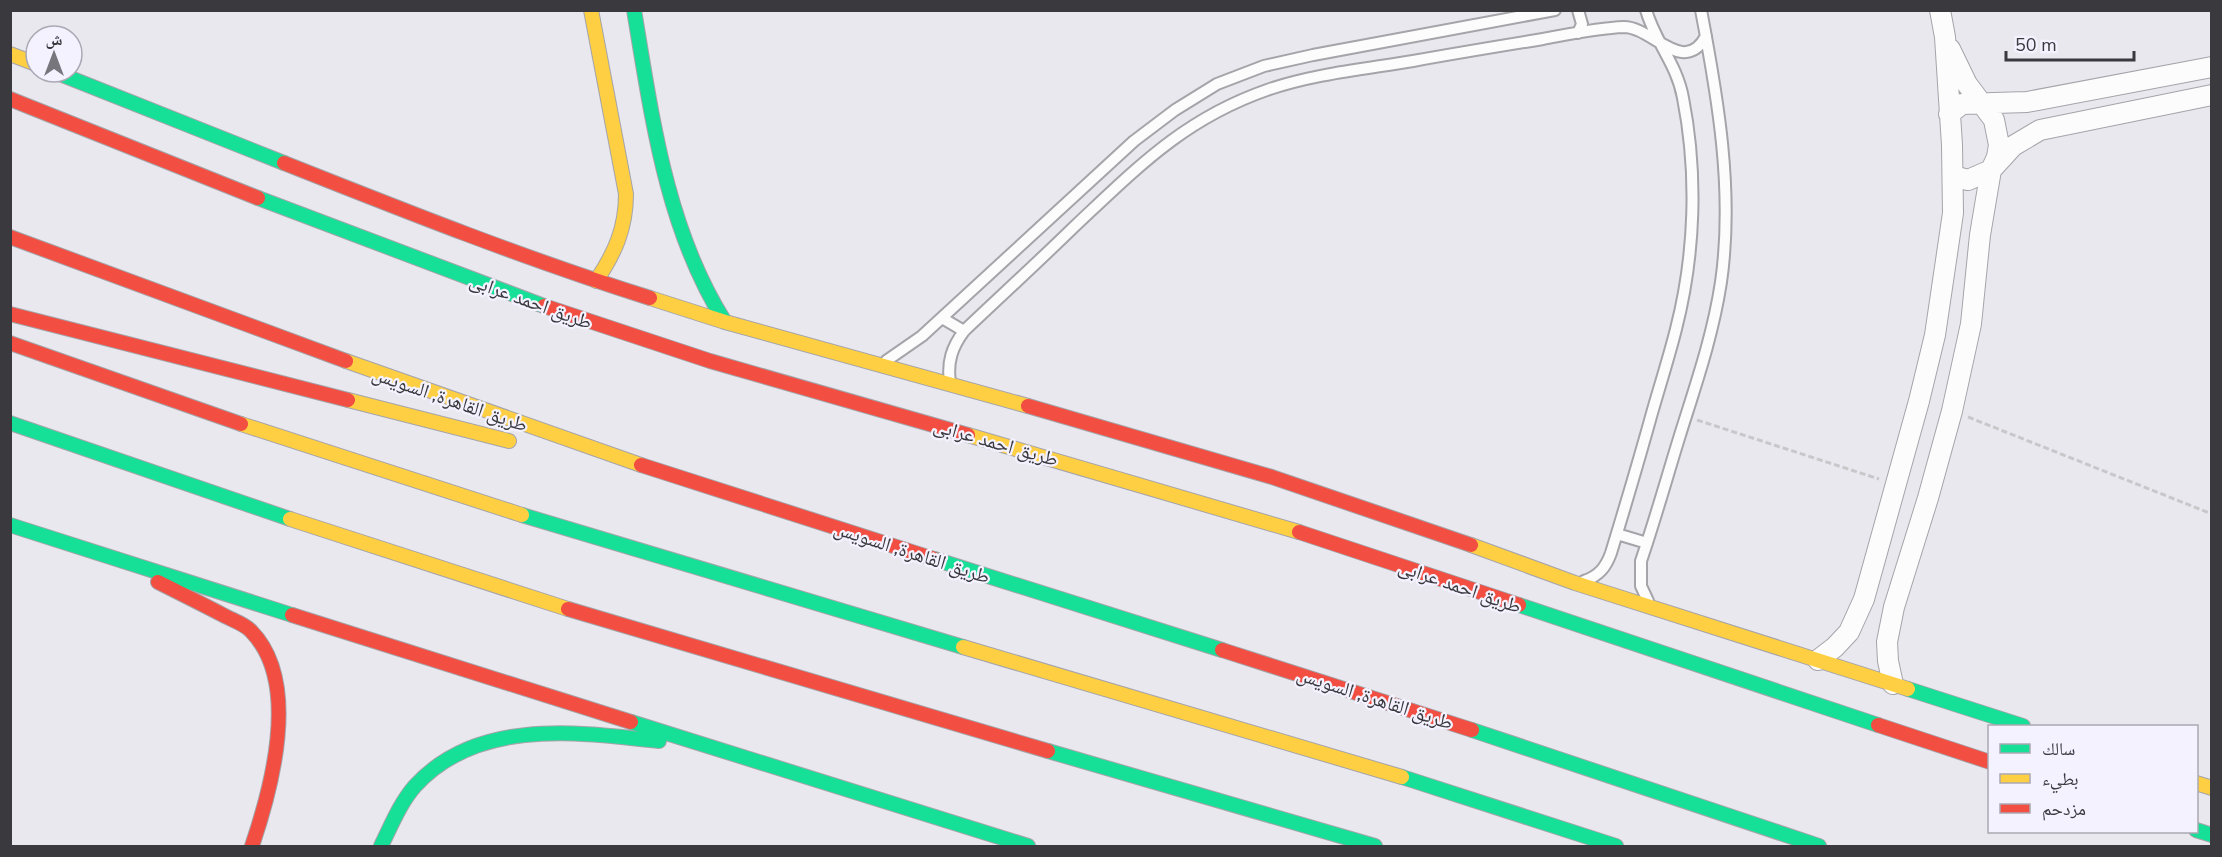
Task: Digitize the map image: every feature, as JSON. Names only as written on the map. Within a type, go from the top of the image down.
[{"type":"main road","points":[[591,10],[616,111],[626,194],[624,230],[617,247],[596,281]]},
{"type":"main road","points":[[634,10],[645,105],[672,207],[684,247],[702,286],[725,322]]},
{"type":"main road","name":"طريق احمد عرابى","points":[[83,84],[232,148],[596,281],[725,322],[1112,429],[1271,483],[1412,524],[1575,583],[2020,725]]},
{"type":"main road","name":"طريق احمد عرابى","points":[[10,99],[220,176],[480,283],[658,345],[748,373],[1155,487],[1261,514],[1988,762]]},
{"type":"main road","name":"طريق القاهرة, السويس","points":[[10,237],[411,386],[683,479],[1446,721],[1819,846]]},
{"type":"main road","points":[[10,314],[522,445]]},
{"type":"main road","points":[[10,343],[147,392],[494,507],[680,564],[1334,755],[1495,805],[1616,846]]},
{"type":"main road","points":[[10,423],[199,489],[499,587],[771,670],[1375,846]]},
{"type":"main road","points":[[586,460],[683,479]]},
{"type":"main road","points":[[10,525],[711,748],[1028,846]]},
{"type":"main road","points":[[128,563],[178,593],[249,629],[269,653],[277,698],[276,747],[268,796],[252,846]]},
{"type":"main road","points":[[381,846],[400,807],[415,786],[435,767],[484,742],[510,736],[591,734],[711,748]]},
{"type":"street","points":[[1818,660],[1849,632],[1864,598],[1935,335],[1953,213],[1945,37],[1940,10]]},
{"type":"street","points":[[1893,684],[1887,642],[1894,607],[1952,411],[1971,324],[1980,235],[1991,170],[1997,157],[1998,133],[1994,120],[1966,84],[1945,37]]},
{"type":"street","points":[[1949,114],[1962,104],[2027,102],[2211,67]]},
{"type":"street","points":[[1953,177],[1968,180],[1991,170],[2013,146],[2040,130],[2211,95]]},
{"type":"street","points":[[1864,598],[1894,607]]},
{"type":"lane","points":[[879,365],[922,336],[1134,141],[1175,110],[1217,84],[1264,66],[1303,57],[1555,10]]},
{"type":"lane","points":[[1578,10],[1582,24],[1578,33]]},
{"type":"lane","points":[[1575,583],[1598,574],[1606,565],[1676,328],[1687,273],[1692,218],[1693,162],[1683,98],[1671,61],[1655,33],[1646,10]]},
{"type":"lane","points":[[1652,607],[1646,597],[1639,574],[1641,561],[1711,337],[1721,280],[1725,221],[1724,164],[1719,111],[1701,10]]},
{"type":"lane","points":[[951,385],[948,373],[950,358],[955,344],[964,331],[1144,161],[1182,132],[1224,108],[1268,90],[1314,78],[1578,33],[1627,27],[1646,33],[1674,51],[1689,51],[1702,45],[1706,36]]},
{"type":"lane","points":[[942,318],[964,331]]},
{"type":"lane","points":[[1617,534],[1647,543]]},
{"type":"path","points":[[1952,411],[2211,514]]},
{"type":"path","points":[[1686,417],[1896,484]]},
{"type":"traffic: fast","points":[[634,10],[655,131],[675,211],[688,249],[725,322]]},
{"type":"traffic: fast","points":[[84,84],[284,163]]},
{"type":"traffic: fast","points":[[258,198],[544,306]]},
{"type":"traffic: fast","points":[[10,423],[290,519]]},
{"type":"traffic: fast","points":[[522,515],[963,647]]},
{"type":"traffic: fast","points":[[10,525],[292,615]]},
{"type":"traffic: fast","points":[[934,559],[1222,650]]},
{"type":"traffic: fast","points":[[1519,605],[1878,725]]},
{"type":"traffic: fast","points":[[1908,689],[2020,725]]},
{"type":"traffic: fast","points":[[631,722],[1028,846]]},
{"type":"traffic: fast","points":[[1472,730],[1819,846]]},
{"type":"traffic: fast","points":[[381,846],[400,807],[415,786],[440,764],[468,749],[498,740],[562,733],[659,741]]},
{"type":"traffic: fast","points":[[1048,751],[1375,846]]},
{"type":"traffic: fast","points":[[1402,777],[1616,846]]},
{"type":"traffic: fast","points":[[2198,831],[2212,835]]},
{"type":"traffic: slow","points":[[591,10],[626,194],[622,229],[609,260],[596,281]]},
{"type":"traffic: slow","points":[[10,54],[24,59]]},
{"type":"traffic: slow","points":[[650,298],[725,322],[1028,406]]},
{"type":"traffic: slow","points":[[346,361],[641,465]]},
{"type":"traffic: slow","points":[[348,400],[509,441]]},
{"type":"traffic: slow","points":[[241,424],[522,515]]},
{"type":"traffic: slow","points":[[968,435],[1299,532]]},
{"type":"traffic: slow","points":[[290,519],[568,609]]},
{"type":"traffic: slow","points":[[1471,545],[1575,583],[1908,689]]},
{"type":"traffic: slow","points":[[963,647],[1402,777]]},
{"type":"traffic: slow","points":[[2198,784],[2212,788]]},
{"type":"traffic: jam","points":[[10,99],[258,198]]},
{"type":"traffic: jam","points":[[284,163],[512,251],[650,298]]},
{"type":"traffic: jam","points":[[10,237],[346,361]]},
{"type":"traffic: jam","points":[[544,306],[710,361],[968,435]]},
{"type":"traffic: jam","points":[[10,314],[348,400]]},
{"type":"traffic: jam","points":[[10,343],[241,424]]},
{"type":"traffic: jam","points":[[1028,406],[1272,477],[1471,545]]},
{"type":"traffic: jam","points":[[641,465],[934,559]]},
{"type":"traffic: jam","points":[[1299,532],[1519,605]]},
{"type":"traffic: jam","points":[[158,582],[245,626],[266,652],[275,678],[279,706],[278,736],[267,795],[252,846]]},
{"type":"traffic: jam","points":[[568,609],[1048,751]]},
{"type":"traffic: jam","points":[[292,615],[631,722]]},
{"type":"traffic: jam","points":[[1222,650],[1472,730]]},
{"type":"traffic: jam","points":[[1878,725],[1988,761]]}]
